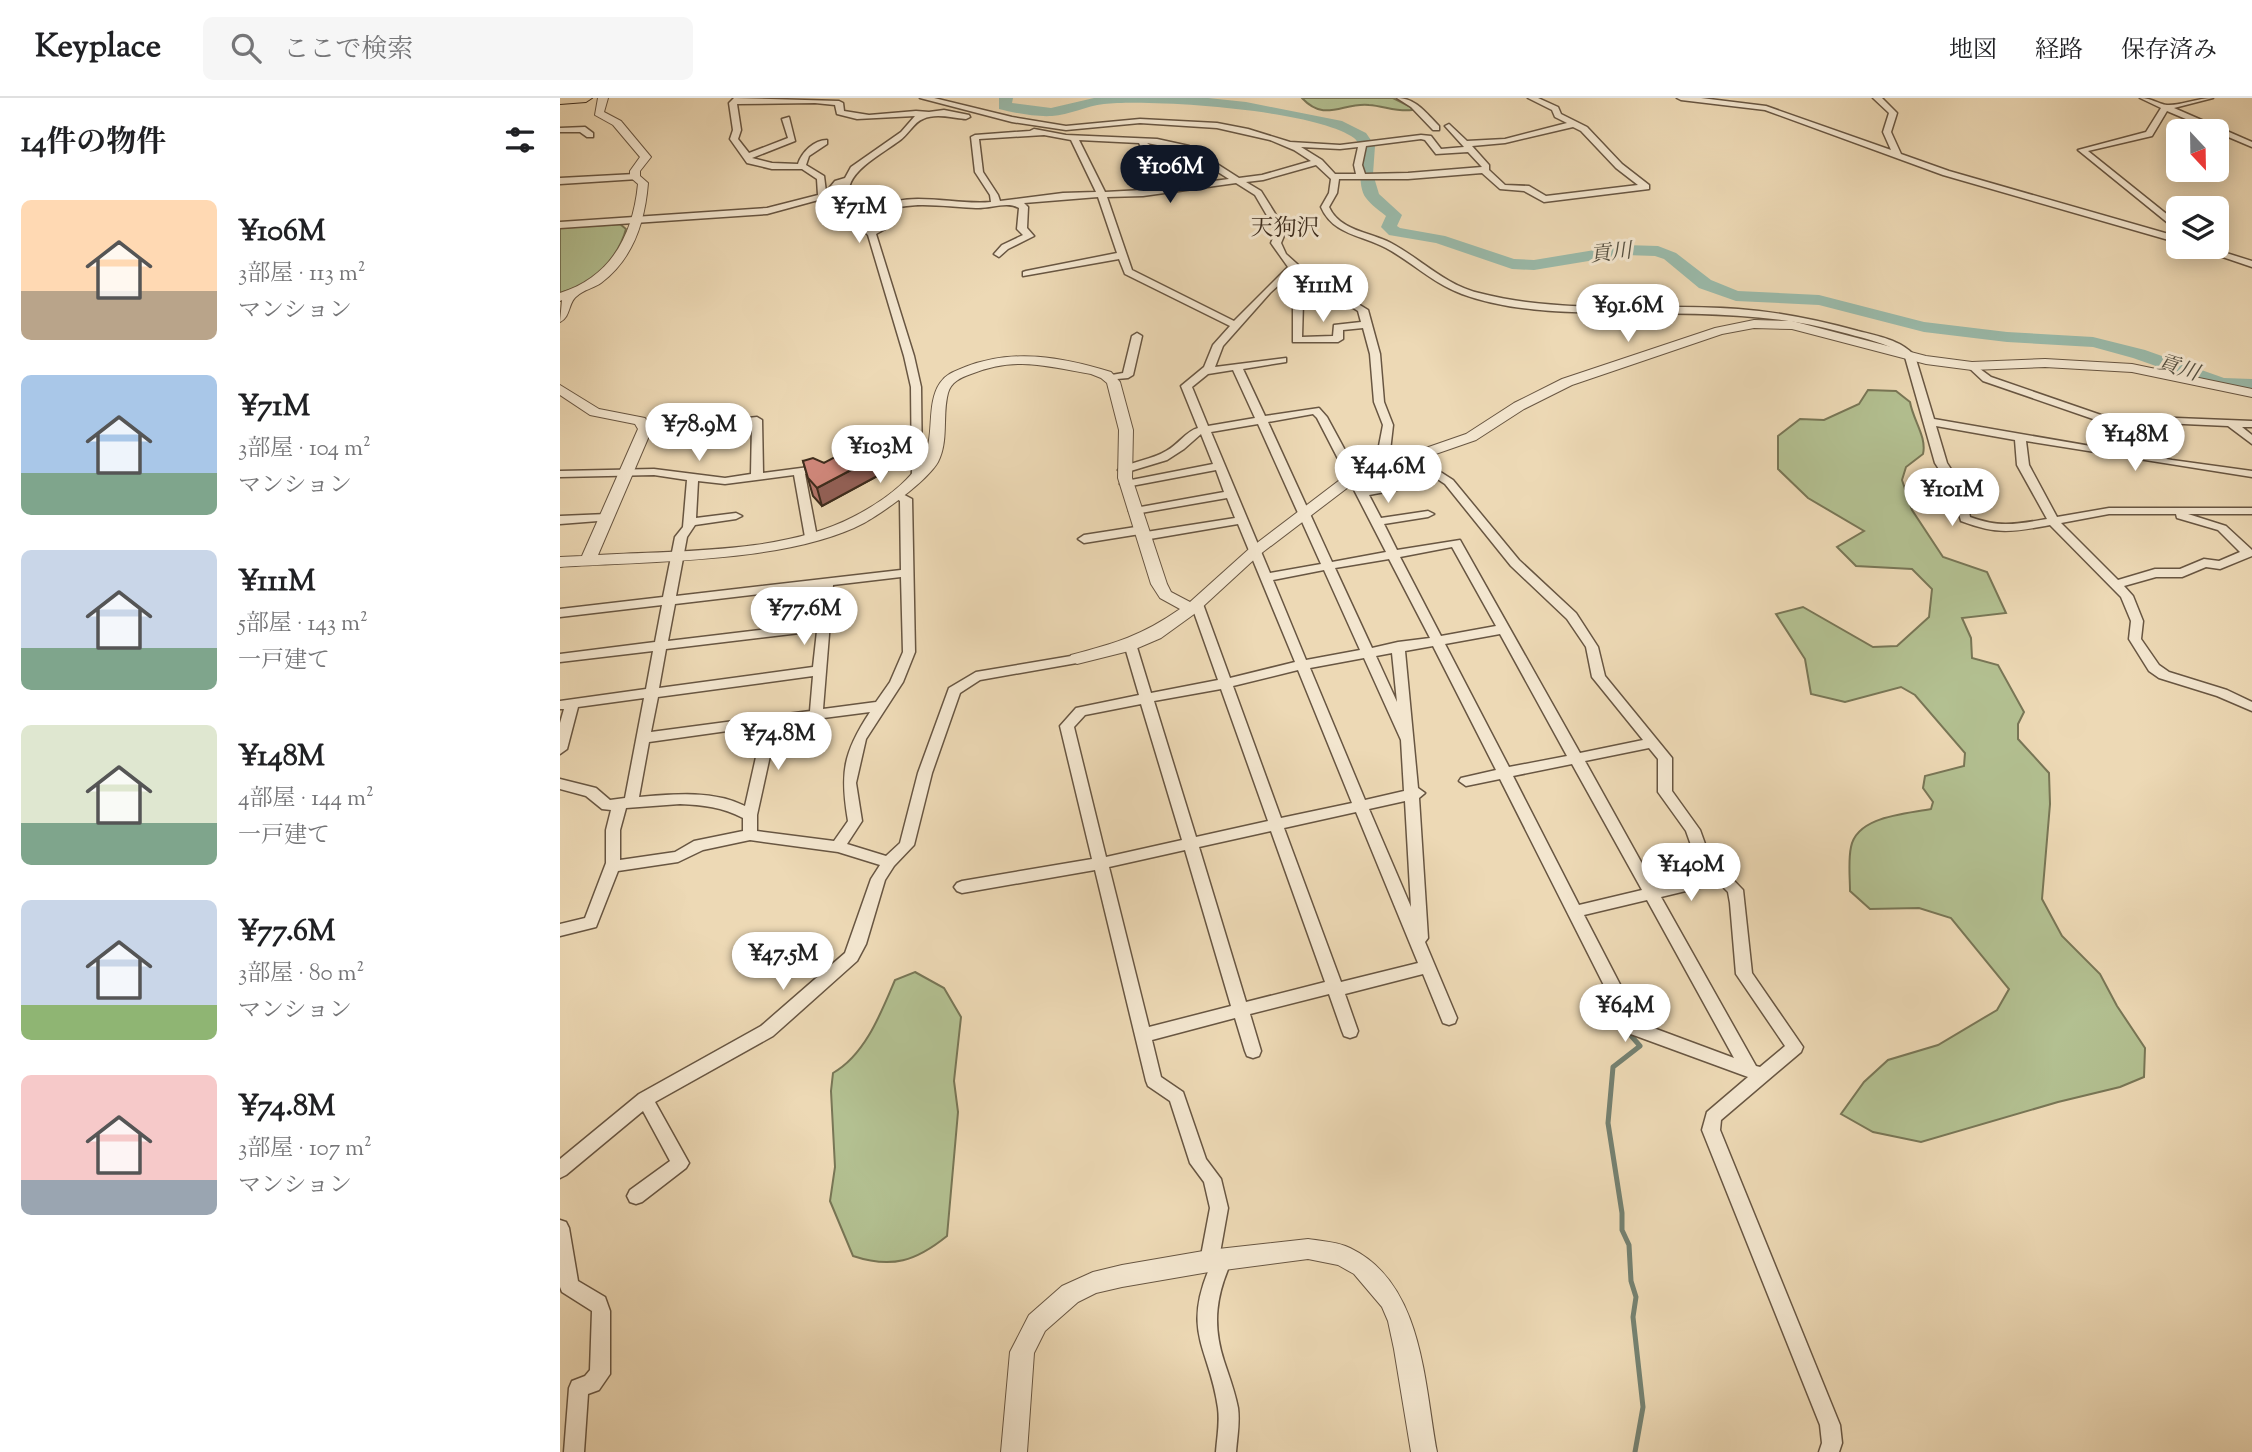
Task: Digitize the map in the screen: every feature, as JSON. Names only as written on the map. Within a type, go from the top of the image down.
[{"type":"main road","points":[[560,100],[586,98]]},
{"type":"street","points":[[560,317],[565,295],[595,284],[625,252],[643,187],[635,177],[635,171],[646,156],[617,123],[599,113],[603,98]]},
{"type":"street","points":[[924,98],[1063,127],[1142,121],[1211,124],[1287,144],[1340,147],[1419,134],[1429,138],[1439,152],[1505,141],[1574,124]]},
{"type":"street","points":[[1401,98],[1414,104],[1436,128]]},
{"type":"street","points":[[1333,177],[1484,170],[1503,187],[1526,188],[1544,199],[1646,187],[1619,166],[1584,130],[1558,115],[1555,109],[1532,98]]},
{"type":"street","points":[[1681,98],[1766,108],[1897,155],[2056,206],[2166,236]]},
{"type":"street","points":[[1877,98],[1893,113],[1886,132],[1897,155]]},
{"type":"street","points":[[2144,98],[2252,145]]},
{"type":"street","points":[[2166,218],[2082,150],[2150,134],[2165,108],[2209,98]]},
{"type":"street","points":[[822,197],[821,178],[801,167],[772,166],[746,157],[734,139],[737,130],[733,103],[738,99],[771,103],[819,99],[839,103],[840,112],[853,117],[931,113],[966,108]]},
{"type":"street","points":[[915,478],[916,387],[909,356],[871,233],[853,217],[844,199],[846,180],[854,169],[904,134],[918,117],[931,113],[1074,138],[1142,140],[1186,148],[1258,192],[1281,231],[1276,243],[1294,266],[1324,288],[1337,292],[1363,310],[1375,354],[1379,402],[1388,425],[1384,451],[1386,465]]},
{"type":"street","points":[[746,157],[792,139],[786,119]]},
{"type":"street","points":[[1449,126],[1486,167],[1484,170]]},
{"type":"street","points":[[560,131],[582,129],[590,135]]},
{"type":"street","points":[[996,204],[994,195],[979,172],[975,137],[1044,133]]},
{"type":"street","points":[[1074,138],[1102,195],[1128,272],[1237,326]]},
{"type":"street","points":[[1142,140],[1145,147],[1176,167]]},
{"type":"street","points":[[801,167],[805,155],[824,142]]},
{"type":"street","points":[[1287,144],[1316,162],[1333,177],[1335,187],[1325,207],[1331,218],[1348,229],[1384,243],[1446,284],[1464,292],[1533,306],[1773,314],[1827,326],[1901,348],[1910,356],[1941,463],[1958,491],[1965,519],[1990,528],[2011,529],[2109,511],[2252,511]]},
{"type":"street","points":[[1360,144],[1361,177]]},
{"type":"street","points":[[871,233],[880,229],[873,222],[874,213],[887,206],[930,201],[964,206],[1063,196],[1143,193],[1240,181],[1316,162]]},
{"type":"street","points":[[560,181],[635,177]]},
{"type":"street","points":[[560,225],[767,211],[830,194],[838,183],[846,180]]},
{"type":"street","points":[[999,254],[1005,247],[1028,236],[1022,229],[1024,207],[1014,202]]},
{"type":"street","points":[[1026,274],[1123,255]]},
{"type":"street","points":[[2229,257],[2252,264]]},
{"type":"street","points":[[1294,266],[1267,291],[1218,345],[1209,368],[1186,386],[1449,1018]]},
{"type":"street","points":[[1337,292],[1298,300],[1297,340],[1338,339],[1338,327],[1368,325]]},
{"type":"street","points":[[560,1170],[645,1099],[767,1031],[851,957],[858,944],[878,879],[889,862],[907,845],[925,773],[954,691],[976,676],[1077,659],[1155,634],[1194,607],[1255,552],[1354,477],[1471,437],[1519,406],[1567,382],[1738,326],[1764,323],[1792,325],[1910,356],[1972,366],[2045,363],[2122,367],[2252,393]]},
{"type":"street","points":[[560,562],[777,545],[811,537],[860,519],[915,478],[934,453],[941,394],[945,385],[966,369],[1013,358],[1093,371],[1110,378],[1128,375],[1137,336]]},
{"type":"street","points":[[1205,371],[1282,360]]},
{"type":"street","points":[[1972,366],[1987,379],[2099,418],[2252,424]]},
{"type":"street","points":[[1237,367],[1408,740]]},
{"type":"street","points":[[1110,378],[1116,389],[1126,430],[1128,446],[1125,477],[1165,596],[1194,607],[1227,683],[1350,1031]]},
{"type":"street","points":[[560,388],[595,412],[639,421],[645,428],[679,428],[757,420],[757,477]]},
{"type":"street","points":[[1125,477],[1160,460],[1182,445],[1194,432],[1315,410],[1322,417],[1354,477],[1634,1028],[1756,1073]]},
{"type":"street","points":[[1931,422],[2252,474]]},
{"type":"street","points":[[2231,423],[2252,441]]},
{"type":"street","points":[[588,560],[645,428]]},
{"type":"street","points":[[2020,437],[2023,465],[2053,520],[2127,596],[2137,621],[2135,639],[2154,668],[2168,677],[2222,693],[2252,706]]},
{"type":"street","points":[[1410,457],[1449,482],[1515,563],[1572,616],[1592,646],[1599,677],[1665,758],[1665,792],[1693,830],[1702,858],[1735,890],[1744,974],[1795,1047],[1756,1073],[1713,1117],[1711,1130],[1830,1425],[1832,1443],[1829,1452]]},
{"type":"street","points":[[1125,477],[1221,466]]},
{"type":"street","points":[[560,474],[654,472],[725,481],[840,467]]},
{"type":"street","points":[[799,471],[811,537]]},
{"type":"street","points":[[560,930],[591,923],[611,867],[613,830],[626,804],[642,738],[681,537],[689,527],[693,478]]},
{"type":"street","points":[[1362,493],[1408,485]]},
{"type":"street","points":[[838,847],[855,821],[849,783],[859,739],[905,666],[909,652],[906,499],[897,494]]},
{"type":"street","points":[[1135,511],[1232,494]]},
{"type":"street","points":[[2117,584],[2155,573],[2182,573],[2204,563],[2220,565],[2248,553],[2222,528],[2166,511]]},
{"type":"street","points":[[1376,522],[1428,514]]},
{"type":"street","points":[[690,522],[736,516]]},
{"type":"street","points":[[560,520],[607,518]]},
{"type":"street","points":[[1084,540],[1242,520]]},
{"type":"street","points":[[1267,577],[1456,543],[1652,894],[1756,1073]]},
{"type":"street","points":[[560,613],[907,573]]},
{"type":"street","points":[[816,715],[827,582]]},
{"type":"street","points":[[560,658],[823,626]]},
{"type":"street","points":[[1226,1452],[1229,1411],[1207,1333],[1207,1307],[1216,1260],[1219,1208],[1212,1179],[1199,1163],[1177,1097],[1154,1081],[1103,863],[1067,726],[1080,711],[1227,683],[1301,665],[1370,654],[1398,646],[1504,629]]},
{"type":"street","points":[[1130,644],[1253,1051]]},
{"type":"street","points":[[1398,646],[1415,794],[1421,950]]},
{"type":"street","points":[[560,749],[566,704],[819,671]]},
{"type":"street","points":[[642,738],[881,706]]},
{"type":"street","points":[[750,835],[750,815],[771,721]]},
{"type":"street","points":[[1466,781],[1652,743]]},
{"type":"street","points":[[560,784],[592,792],[607,805],[699,800],[733,806],[750,815]]},
{"type":"street","points":[[962,887],[1103,863],[1415,794]]},
{"type":"street","points":[[611,867],[678,857],[699,845],[750,835],[838,847],[889,862]]},
{"type":"street","points":[[1575,912],[1721,877]]},
{"type":"street","points":[[1144,1035],[1428,967]]},
{"type":"street","points":[[636,1196],[680,1163],[645,1099]]},
{"type":"street","points":[[560,1228],[569,1286],[598,1303],[601,1311],[600,1374],[592,1383],[579,1388],[574,1452]]},
{"type":"street","points":[[1014,1452],[1022,1352],[1037,1323],[1070,1294],[1093,1283],[1216,1260],[1308,1249],[1342,1255],[1362,1267],[1390,1299],[1400,1321],[1424,1452]]},
{"type":"green space","points":[[1302,98],[1393,98],[1412,110],[1360,105],[1326,110],[1310,105]]},
{"type":"green space","points":[[620,224],[626,229],[624,237],[605,266],[587,283],[560,293],[560,228]]},
{"type":"green space","points":[[1868,390],[1896,391],[1910,402],[1924,448],[1923,454],[1906,467],[1902,480],[1912,510],[1943,557],[1987,572],[2006,613],[1962,618],[1971,638],[1972,658],[1998,665],[2024,712],[2018,724],[2018,739],[2049,773],[2050,804],[2042,899],[2062,936],[2100,974],[2117,1006],[2145,1048],[2144,1077],[2120,1087],[1921,1142],[1873,1132],[1841,1114],[1864,1082],[1888,1060],[1938,1045],[1997,1010],[2009,989],[1951,918],[1919,908],[1870,909],[1850,891],[1850,852],[1855,837],[1872,823],[1896,815],[1931,809],[1933,802],[1923,788],[1925,776],[1964,766],[1965,753],[1915,695],[1901,687],[1845,702],[1811,694],[1805,659],[1776,614],[1803,607],[1873,647],[1897,646],[1929,617],[1932,589],[1912,569],[1856,566],[1837,547],[1864,531],[1808,498],[1778,469],[1778,436],[1800,419],[1824,420],[1859,404]]},
{"type":"green space","points":[[915,972],[944,988],[961,1017],[954,1081],[958,1112],[947,1236],[914,1257],[880,1262],[853,1256],[830,1201],[835,1167],[831,1091],[833,1073],[854,1056],[871,1032],[895,980]]},
{"type":"building","points":[[871,438],[889,450],[817,488],[808,478],[803,461],[813,458],[824,463]]},
{"type":"waterway","name":"貢川","points":[[1006,98],[1004,106],[1051,112],[1103,100],[1197,101],[1246,106],[1337,124],[1361,136],[1368,146],[1366,174],[1372,196],[1394,215],[1389,227],[1395,232],[1439,239],[1512,264],[1534,265],[1625,250],[1658,251],[1670,256],[1705,284],[1736,296],[1819,300],[1924,327],[2007,337],[2093,342],[2139,354],[2222,383],[2252,384]]},
{"type":"waterway","points":[[1627,1031],[1640,1046],[1613,1067],[1608,1123],[1622,1213],[1622,1230],[1629,1245],[1631,1281],[1636,1297],[1633,1317],[1643,1407],[1635,1452]]},
{"type":"district","name":"天狗沢","points":[[1285,229]]}]
